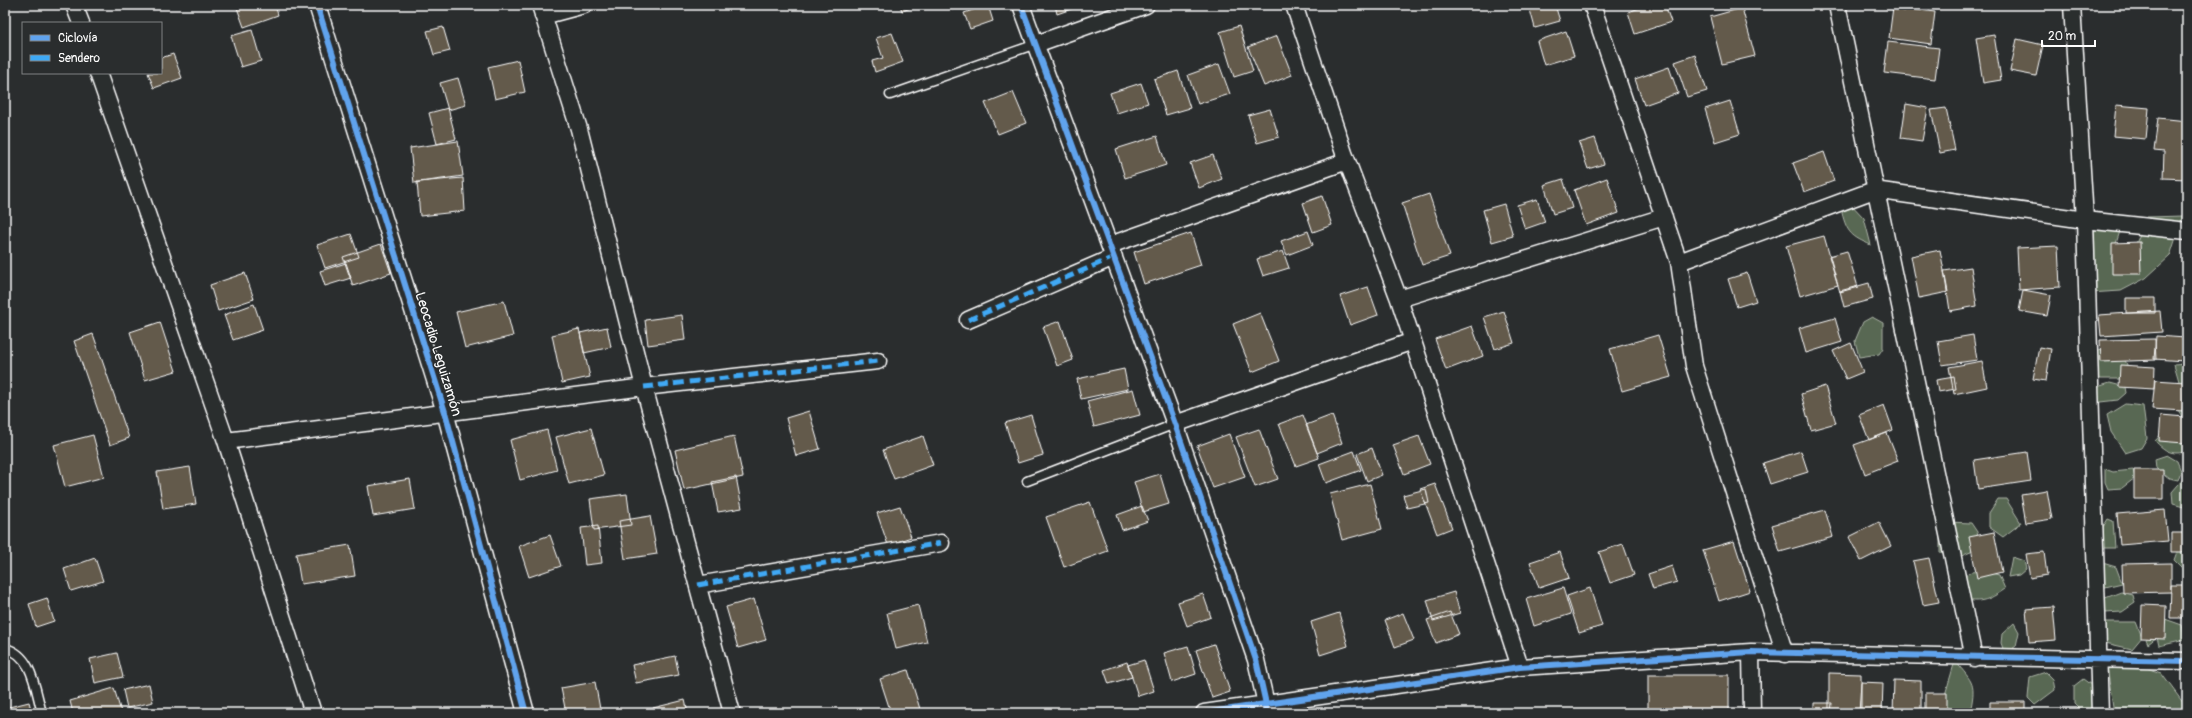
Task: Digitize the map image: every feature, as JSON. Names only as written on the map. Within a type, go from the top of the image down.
[{"type":"street","points":[[74,5],[81,22]]},
{"type":"street","name":"Leocadio Leguizamón","points":[[317,5],[446,412],[526,713]]},
{"type":"street","points":[[584,5],[541,11],[579,129],[644,387],[732,713]]},
{"type":"street","points":[[1021,5],[1175,424],[1256,660],[1266,709]]},
{"type":"street","points":[[1036,44],[1146,5]]},
{"type":"street","points":[[1294,5],[1347,161],[1399,299],[1520,667]]},
{"type":"street","points":[[1592,5],[1679,262],[1694,366],[1785,654]]},
{"type":"street","points":[[1837,5],[1874,190],[1974,658]]},
{"type":"street","points":[[2072,5],[2085,220],[2100,659],[2100,713]]},
{"type":"street","points":[[98,74],[226,440],[313,713]]},
{"type":"street","points":[[968,320],[1112,251],[1347,161]]},
{"type":"street","points":[[1679,262],[1874,190],[2085,220],[2187,231]]},
{"type":"street","points":[[1399,299],[1664,217]]},
{"type":"street","points":[[1175,424],[1413,341]]},
{"type":"street","points":[[226,440],[644,387],[878,361]]},
{"type":"street","points":[[698,585],[941,543]]},
{"type":"street","points":[[1204,713],[1266,709],[1520,667],[1751,652],[1974,658],[2187,661]]},
{"type":"street","points":[[1751,652],[1752,713]]},
{"type":"lane","points":[[890,95],[1036,44]]},
{"type":"lane","points":[[1027,482],[1175,424]]},
{"type":"lane","points":[[5,648],[15,650],[27,662],[42,713]]},
{"type":"green space","points":[[1849,202],[1864,218],[1871,245],[1855,237],[1848,230],[1842,213]]},
{"type":"green space","points":[[2183,216],[2170,256],[2146,278],[2121,291],[2089,293],[2093,228],[2122,225],[2111,259],[2128,273],[2135,246],[2147,217]]},
{"type":"green space","points":[[1872,317],[1883,323],[1883,348],[1879,354],[1859,357],[1855,341],[1863,322]]},
{"type":"green space","points":[[2107,348],[2119,355],[2126,363],[2129,372],[2124,379],[2095,379],[2088,352]]},
{"type":"green space","points":[[2187,363],[2187,387],[2179,393],[2181,388],[2174,364]]},
{"type":"green space","points":[[2110,383],[2125,387],[2126,393],[2118,400],[2091,403],[2094,388]]},
{"type":"green space","points":[[2187,394],[2187,425],[2174,403]]},
{"type":"green space","points":[[2125,404],[2143,406],[2147,438],[2141,448],[2125,453],[2111,432],[2107,415]]},
{"type":"green space","points":[[2166,429],[2182,429],[2187,435],[2187,451],[2177,453],[2169,452],[2155,441]]},
{"type":"green space","points":[[2167,455],[2177,461],[2181,471],[2178,480],[2169,478],[2156,468],[2155,459]]},
{"type":"green space","points":[[2105,469],[2113,472],[2133,470],[2135,478],[2122,488],[2108,489],[2105,482]]},
{"type":"green space","points":[[2184,478],[2187,478],[2187,508],[2173,504],[2172,492]]},
{"type":"green space","points":[[1998,499],[2006,499],[2021,523],[2003,537],[1989,527],[1989,513]]},
{"type":"green space","points":[[2108,519],[2113,521],[2115,548],[2103,548],[2094,541]]},
{"type":"green space","points":[[1949,522],[1971,523],[1977,532],[1980,548],[1959,557],[1940,552],[1940,537]]},
{"type":"green space","points":[[2187,547],[2187,567],[2182,568],[2174,560],[2178,549]]},
{"type":"green space","points":[[2012,557],[2024,561],[2026,569],[2019,575],[2008,577]]},
{"type":"green space","points":[[2096,561],[2116,567],[2122,583],[2097,589],[2087,580],[2087,572]]},
{"type":"green space","points":[[1983,571],[1999,575],[2005,589],[1988,599],[1978,601],[1958,598],[1962,578],[1971,572]]},
{"type":"green space","points":[[2121,592],[2133,595],[2135,603],[2122,612],[2105,613],[2100,600]]},
{"type":"green space","points":[[2165,619],[2182,625],[2185,640],[2159,646],[2157,637],[2148,644],[2141,626]]},
{"type":"green space","points":[[2105,622],[2136,622],[2142,637],[2132,649],[2101,642]]},
{"type":"green space","points":[[2014,623],[2019,632],[2016,646],[2005,654],[2001,643],[2002,634]]},
{"type":"green space","points":[[2105,654],[2161,673],[2187,708],[2187,713],[2114,713]]},
{"type":"green space","points":[[1955,661],[1972,684],[1973,695],[1970,713],[1935,713],[1945,695]]},
{"type":"green space","points":[[2046,672],[2053,679],[2055,690],[2035,705],[2028,698],[2030,677]]},
{"type":"green space","points":[[2083,679],[2091,685],[2095,713],[2083,713],[2074,704],[2074,686]]},
{"type":"building","points":[[236,5],[275,5],[278,15],[244,27]]},
{"type":"building","points":[[900,5],[913,5],[914,7],[902,11]]},
{"type":"building","points":[[950,5],[979,5],[962,10],[961,7],[952,10]]},
{"type":"building","points":[[988,5],[993,21],[970,29],[964,13]]},
{"type":"building","points":[[1055,5],[1083,5],[1057,14]]},
{"type":"building","points":[[1555,5],[1560,21],[1535,28],[1529,6]]},
{"type":"building","points":[[1648,5],[1665,5],[1671,22],[1635,34],[1628,12]]},
{"type":"building","points":[[1867,5],[1906,5],[1905,11]]},
{"type":"building","points":[[1893,7],[1935,12],[1931,44],[1889,38]]},
{"type":"building","points":[[1742,8],[1755,56],[1722,64],[1710,17]]},
{"type":"building","points":[[1239,26],[1253,71],[1234,77],[1220,32]]},
{"type":"building","points":[[443,27],[450,51],[434,55],[427,31]]},
{"type":"building","points":[[252,30],[261,61],[241,67],[231,36]]},
{"type":"building","points":[[1566,31],[1574,56],[1544,65],[1537,41]]},
{"type":"building","points":[[892,33],[903,62],[875,72],[872,61],[883,58],[876,38]]},
{"type":"building","points":[[1994,35],[2001,80],[1983,83],[1976,38]]},
{"type":"building","points":[[1277,36],[1292,75],[1264,86],[1248,47]]},
{"type":"building","points":[[2017,39],[2043,45],[2036,76],[2010,71]]},
{"type":"building","points":[[1888,42],[1939,48],[1935,79],[1884,73]]},
{"type":"building","points":[[173,54],[182,78],[154,88],[148,74],[162,74],[162,58]]},
{"type":"building","points":[[1695,55],[1707,91],[1687,97],[1675,62]]},
{"type":"building","points":[[518,60],[525,92],[495,99],[488,67]]},
{"type":"building","points":[[1219,64],[1230,94],[1198,104],[1188,75]]},
{"type":"building","points":[[1669,67],[1678,93],[1644,105],[1635,79]]},
{"type":"building","points":[[1178,71],[1190,108],[1166,115],[1154,79]]},
{"type":"building","points":[[458,78],[466,105],[448,110],[440,83]]},
{"type":"building","points":[[1141,83],[1148,103],[1117,113],[1110,93]]},
{"type":"building","points":[[1013,92],[1026,123],[998,134],[985,103]]},
{"type":"building","points":[[1730,101],[1740,134],[1715,142],[1705,109]]},
{"type":"building","points":[[1906,104],[1928,108],[1922,141],[1901,138]]},
{"type":"building","points":[[2116,105],[2149,108],[2146,139],[2113,136]]},
{"type":"building","points":[[448,108],[456,139],[437,144],[429,113]]},
{"type":"building","points":[[1946,108],[1955,150],[1940,153],[1931,110]]},
{"type":"building","points":[[1270,109],[1279,137],[1257,143],[1248,115]]},
{"type":"building","points":[[2158,118],[2187,121],[2187,179],[2163,178],[2164,152],[2154,151]]},
{"type":"building","points":[[1157,136],[1166,165],[1125,178],[1116,149]]},
{"type":"building","points":[[1595,138],[1604,164],[1588,169],[1579,143]]},
{"type":"building","points":[[458,141],[463,176],[414,183],[410,148]]},
{"type":"building","points":[[1824,152],[1834,181],[1804,192],[1793,163]]},
{"type":"building","points":[[1213,155],[1222,179],[1199,188],[1190,163]]},
{"type":"building","points":[[463,178],[465,211],[420,216],[417,182]]},
{"type":"building","points":[[1607,178],[1619,213],[1586,225],[1574,190]]},
{"type":"building","points":[[1563,179],[1572,208],[1553,214],[1544,185]]},
{"type":"building","points":[[1429,194],[1450,256],[1422,265],[1402,203]]},
{"type":"building","points":[[1322,196],[1332,225],[1313,232],[1303,203]]},
{"type":"building","points":[[1537,199],[1545,222],[1525,229],[1517,205]]},
{"type":"building","points":[[1504,204],[1513,236],[1492,242],[1483,210]]},
{"type":"building","points":[[1308,231],[1313,245],[1287,255],[1281,241]]},
{"type":"building","points":[[1191,233],[1201,265],[1144,284],[1134,252]]},
{"type":"building","points":[[351,234],[359,257],[325,268],[317,245]]},
{"type":"building","points":[[1824,236],[1838,285],[1800,296],[1786,246]]},
{"type":"building","points":[[2140,242],[2141,274],[2112,274],[2112,243]]},
{"type":"building","points":[[381,244],[391,273],[353,286],[343,257]]},
{"type":"building","points":[[2058,246],[2060,287],[2019,290],[2017,248]]},
{"type":"building","points":[[1940,250],[1948,292],[1919,298],[1911,256]]},
{"type":"building","points":[[1283,251],[1289,268],[1263,276],[1257,259]]},
{"type":"building","points":[[1847,251],[1858,287],[1840,292],[1829,256]]},
{"type":"building","points":[[346,263],[351,278],[325,286],[320,271]]},
{"type":"building","points":[[1971,267],[1977,306],[1950,311],[1944,271]]},
{"type":"building","points":[[245,273],[254,299],[218,311],[210,285]]},
{"type":"building","points":[[1747,273],[1756,301],[1737,307],[1728,279]]},
{"type":"building","points":[[1869,283],[1873,299],[1844,307],[1840,291]]},
{"type":"building","points":[[1368,287],[1378,315],[1350,325],[1340,296]]},
{"type":"building","points":[[2023,290],[2051,295],[2047,316],[2019,311]]},
{"type":"building","points":[[2126,298],[2155,298],[2155,313],[2126,313]]},
{"type":"building","points":[[504,301],[513,336],[465,348],[456,312]]},
{"type":"building","points":[[254,304],[263,330],[233,340],[224,315]]},
{"type":"building","points":[[1504,311],[1514,343],[1495,349],[1484,317]]},
{"type":"building","points":[[2160,311],[2162,332],[2101,336],[2099,315]]},
{"type":"building","points":[[1260,313],[1279,361],[1252,372],[1233,324]]},
{"type":"building","points":[[682,315],[685,340],[648,345],[645,320]]},
{"type":"building","points":[[1835,318],[1842,342],[1806,353],[1799,328]]},
{"type":"building","points":[[1060,321],[1073,360],[1057,366],[1043,327]]},
{"type":"building","points":[[160,322],[176,371],[145,380],[130,332]]},
{"type":"building","points":[[1472,326],[1483,356],[1446,370],[1435,339]]},
{"type":"building","points":[[607,327],[611,347],[584,353],[580,333]]},
{"type":"building","points":[[579,329],[590,377],[562,383],[552,335]]},
{"type":"building","points":[[93,334],[129,438],[110,445],[74,341]]},
{"type":"building","points":[[1658,335],[1671,377],[1622,391],[1610,349]]},
{"type":"building","points":[[1973,335],[1977,360],[1942,365],[1938,341]]},
{"type":"building","points":[[2156,336],[2186,338],[2185,361],[2154,359]]},
{"type":"building","points":[[2155,339],[2156,360],[2101,362],[2100,340]]},
{"type":"building","points":[[1851,343],[1863,372],[1846,379],[1833,351]]},
{"type":"building","points":[[2039,347],[2051,349],[2046,381],[2033,379]]},
{"type":"building","points":[[1982,361],[1987,387],[1954,394],[1949,367]]},
{"type":"building","points":[[2120,365],[2155,367],[2154,389],[2119,387]]},
{"type":"building","points":[[1124,369],[1128,389],[1081,399],[1077,379]]},
{"type":"building","points":[[1954,377],[1956,389],[1938,392],[1936,380]]},
{"type":"building","points":[[2155,380],[2185,382],[2183,411],[2152,409]]},
{"type":"building","points":[[1825,386],[1836,423],[1811,430],[1801,394]]},
{"type":"building","points":[[1133,389],[1140,415],[1094,427],[1087,401]]},
{"type":"building","points":[[1884,405],[1893,430],[1869,440],[1859,415]]},
{"type":"building","points":[[809,411],[820,449],[796,456],[786,418]]},
{"type":"building","points":[[1031,415],[1043,455],[1018,463],[1005,423]]},
{"type":"building","points":[[1303,415],[1319,458],[1296,466],[1279,424]]},
{"type":"building","points":[[1332,415],[1342,443],[1317,453],[1306,425]]},
{"type":"building","points":[[2161,415],[2185,417],[2184,443],[2159,441]]},
{"type":"building","points":[[591,428],[604,475],[569,484],[556,437]]},
{"type":"building","points":[[1259,429],[1278,479],[1255,487],[1236,437]]},
{"type":"building","points":[[547,430],[557,470],[520,480],[510,440]]},
{"type":"building","points":[[1887,433],[1898,461],[1865,474],[1854,445]]},
{"type":"building","points":[[1229,434],[1245,477],[1213,488],[1197,446]]},
{"type":"building","points":[[93,435],[104,477],[65,487],[54,445]]},
{"type":"building","points":[[734,436],[743,477],[684,490],[675,450]]},
{"type":"building","points":[[923,436],[933,465],[894,479],[883,450]]},
{"type":"building","points":[[1419,436],[1430,464],[1404,474],[1393,445]]},
{"type":"building","points":[[1372,448],[1382,475],[1367,481],[1357,454]]},
{"type":"building","points":[[1354,451],[1361,470],[1326,483],[1319,464]]},
{"type":"building","points":[[1801,451],[1808,472],[1770,484],[1763,463]]},
{"type":"building","points":[[2027,452],[2031,481],[1978,489],[1974,460]]},
{"type":"building","points":[[190,467],[196,504],[163,509],[157,472]]},
{"type":"building","points":[[2134,470],[2163,470],[2163,499],[2134,499]]},
{"type":"building","points":[[1160,474],[1169,504],[1143,512],[1134,482]]},
{"type":"building","points":[[736,477],[742,508],[718,512],[712,482]]},
{"type":"building","points":[[410,479],[415,509],[373,516],[368,486]]},
{"type":"building","points":[[1370,484],[1382,529],[1342,540],[1330,494]]},
{"type":"building","points":[[1435,484],[1452,528],[1437,534],[1420,489]]},
{"type":"building","points":[[1426,489],[1429,503],[1407,508],[1403,495]]},
{"type":"building","points":[[2047,490],[2052,519],[2026,523],[2021,494]]},
{"type":"building","points":[[627,494],[631,525],[594,530],[590,499]]},
{"type":"building","points":[[1090,502],[1108,551],[1064,567],[1046,517]]},
{"type":"building","points":[[900,506],[911,537],[888,545],[877,513]]},
{"type":"building","points":[[1142,506],[1148,521],[1122,530],[1117,515]]},
{"type":"building","points":[[1825,510],[1833,537],[1780,552],[1772,525]]},
{"type":"building","points":[[2165,510],[2168,541],[2120,545],[2117,514]]},
{"type":"building","points":[[650,516],[657,554],[625,559],[619,521]]},
{"type":"building","points":[[1879,522],[1891,546],[1861,561],[1849,537]]},
{"type":"building","points":[[598,526],[602,563],[585,565],[581,528]]},
{"type":"building","points":[[1994,532],[2002,572],[1977,578],[1969,537]]},
{"type":"building","points":[[2171,533],[2187,533],[2187,552],[2171,552]]},
{"type":"building","points":[[550,535],[561,566],[529,577],[519,546]]},
{"type":"building","points":[[1734,541],[1750,591],[1719,601],[1703,550]]},
{"type":"building","points":[[1623,544],[1634,575],[1610,583],[1599,552]]},
{"type":"building","points":[[350,545],[355,576],[301,584],[296,554]]},
{"type":"building","points":[[1560,552],[1569,578],[1539,588],[1530,562]]},
{"type":"building","points":[[2044,552],[2047,575],[2030,578],[2026,554]]},
{"type":"building","points":[[95,558],[103,581],[71,591],[64,569]]},
{"type":"building","points":[[1929,558],[1939,602],[1923,605],[1913,561]]},
{"type":"building","points":[[2171,563],[2171,592],[2123,593],[2122,564]]},
{"type":"building","points":[[1672,566],[1677,582],[1653,589],[1648,574]]},
{"type":"building","points":[[2171,585],[2187,585],[2187,618],[2170,618]]},
{"type":"building","points":[[1563,588],[1571,614],[1534,626],[1526,599]]},
{"type":"building","points":[[1590,588],[1602,626],[1579,633],[1567,596]]},
{"type":"building","points":[[1454,592],[1460,613],[1433,621],[1427,600]]},
{"type":"building","points":[[1203,594],[1211,617],[1187,626],[1178,602]]},
{"type":"building","points":[[47,598],[54,621],[36,627],[29,604]]},
{"type":"building","points":[[754,599],[766,640],[738,648],[726,607]]},
{"type":"building","points":[[918,605],[927,642],[896,649],[887,613]]},
{"type":"building","points":[[2142,605],[2166,606],[2165,639],[2141,638]]},
{"type":"building","points":[[2053,607],[2056,640],[2029,642],[2026,609]]},
{"type":"building","points":[[1450,612],[1459,634],[1436,643],[1427,620]]},
{"type":"building","points":[[1339,613],[1348,646],[1320,655],[1311,622]]},
{"type":"building","points":[[1403,613],[1414,640],[1395,647],[1385,620]]},
{"type":"building","points":[[1214,644],[1230,692],[1212,698],[1196,650]]},
{"type":"building","points":[[1188,646],[1196,674],[1172,682],[1164,653]]},
{"type":"building","points":[[117,653],[123,677],[95,683],[90,659]]},
{"type":"building","points":[[675,656],[679,675],[636,683],[632,665]]},
{"type":"building","points":[[1144,660],[1154,691],[1138,696],[1128,665]]},
{"type":"building","points":[[1127,662],[1132,677],[1109,684],[1104,670]]},
{"type":"building","points":[[908,670],[920,709],[909,713],[891,713],[880,679]]},
{"type":"building","points":[[1829,673],[1861,674],[1861,713],[1829,713]]},
{"type":"building","points":[[1648,675],[1729,675],[1729,713],[1648,713]]},
{"type":"building","points":[[1894,680],[1921,681],[1921,713],[1893,713]]},
{"type":"building","points":[[595,682],[600,709],[566,713],[561,688]]},
{"type":"building","points":[[1861,682],[1883,683],[1882,713],[1859,713]]},
{"type":"building","points":[[149,684],[153,702],[127,708],[123,690]]},
{"type":"building","points":[[114,688],[121,712],[73,713],[70,701]]},
{"type":"building","points":[[1925,693],[1947,693],[1947,713],[1925,713]]},
{"type":"building","points":[[685,700],[688,713],[654,713],[653,708]]},
{"type":"building","points":[[29,702],[32,713],[5,713],[5,708]]},
{"type":"building","points":[[1990,702],[2026,702],[2026,713],[1990,713]]},
{"type":"building","points":[[1814,703],[1832,703],[1831,713],[1814,713]]},
{"type":"building","points":[[1771,712],[1801,713],[1771,713]]},
{"type":"marked path","points":[[968,320],[1114,257]]},
{"type":"marked path","points":[[644,387],[878,361]]},
{"type":"marked path","points":[[698,585],[941,543]]},
{"type":"cycle path","points":[[317,5],[445,412],[526,713]]},
{"type":"cycle path","points":[[1021,5],[1175,424],[1256,660],[1266,704],[1266,713]]},
{"type":"cycle path","points":[[1204,713],[1520,667],[1751,652],[2187,661]]}]
